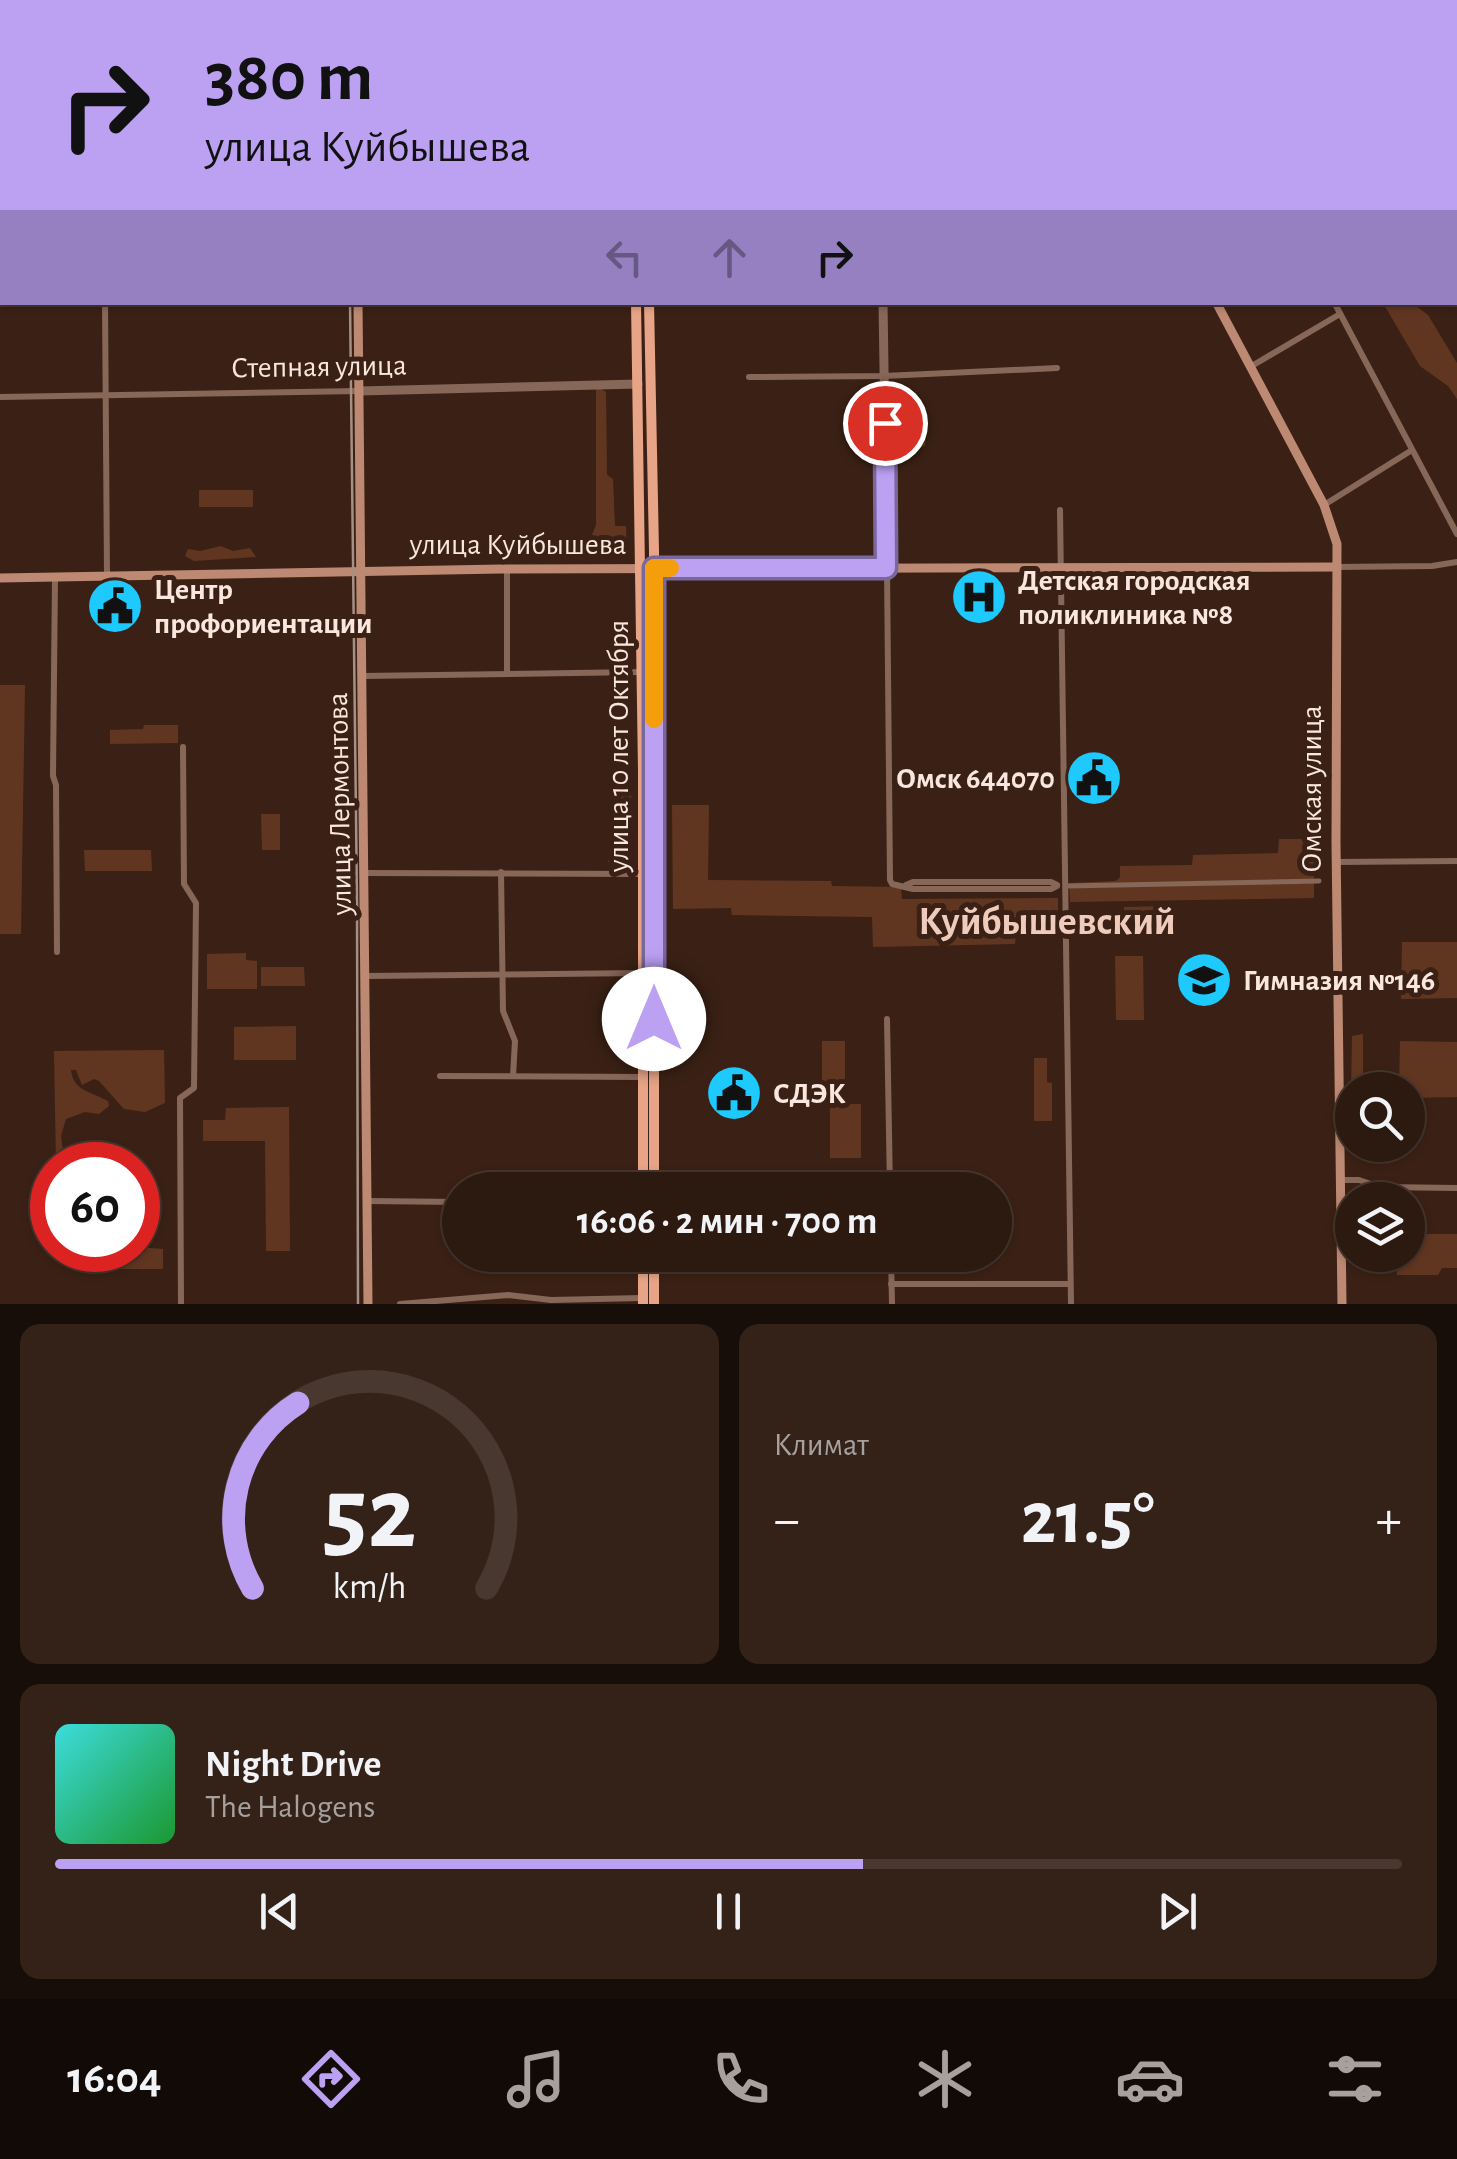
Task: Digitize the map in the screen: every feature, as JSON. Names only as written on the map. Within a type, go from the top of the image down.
[{"type":"main road","name":"улица Лермонтова","points":[[358,305],[368,1304]]},
{"type":"main road","name":"улица 10 лет Октября","points":[[636,305],[643,672],[643,1172]]},
{"type":"main road","name":"улица 10 лет Октября","points":[[649,305],[654,568],[654,1172]]},
{"type":"main road","name":"Омская улица","points":[[1218,305],[1335,532],[1342,1304]]},
{"type":"main road","name":"улица Куйбышева","points":[[0,578],[507,568],[1337,567]]},
{"type":"main road","points":[[644,1272],[647,1302]]},
{"type":"main road","points":[[647,1302],[651,1272]]},
{"type":"street","points":[[105,305],[107,576]]},
{"type":"street","points":[[883,305],[892,884],[912,889],[1051,889],[1319,881]]},
{"type":"street","points":[[1336,305],[1457,534]]},
{"type":"street","points":[[1250,366],[1340,314]]},
{"type":"street","points":[[748,377],[1057,368]]},
{"type":"street","name":"Степная улица","points":[[0,397],[638,384]]},
{"type":"street","points":[[1324,506],[1412,450]]},
{"type":"street","points":[[1060,510],[1061,886],[1071,1304]]},
{"type":"street","name":"улица Куйбышева","points":[[1337,567],[1457,562]]},
{"type":"street","points":[[507,568],[507,672]]},
{"type":"street","points":[[55,577],[53,776],[57,952]]},
{"type":"street","points":[[362,676],[643,672]]},
{"type":"street","points":[[181,1304],[180,1098],[194,1088],[196,903],[184,884],[183,747]]},
{"type":"street","points":[[1336,862],[1457,861]]},
{"type":"street","points":[[502,872],[503,1011],[515,1041],[514,1076]]},
{"type":"street","points":[[364,873],[643,874]]},
{"type":"street","points":[[366,976],[643,973]]},
{"type":"street","points":[[886,1019],[890,1172]]},
{"type":"street","points":[[440,1076],[644,1077]]},
{"type":"street","points":[[1341,1180],[1365,1181],[1380,1187],[1457,1188]]},
{"type":"street","points":[[368,1201],[442,1202]]},
{"type":"street","points":[[891,1272],[892,1304]]},
{"type":"street","points":[[891,1284],[1070,1284]]},
{"type":"street","points":[[400,1304],[508,1295],[527,1301],[647,1302]]},
{"type":"shaded area","points":[[1384,305],[1415,305],[1428,315],[1457,363],[1457,399],[1448,386],[1420,366]]},
{"type":"shaded area","points":[[596,386],[606,392],[607,475],[613,479],[615,526],[626,526],[627,554],[611,555],[591,537],[596,525]]},
{"type":"shaded area","points":[[910,427],[927,432],[925,446],[895,446],[895,431]]},
{"type":"shaded area","points":[[199,490],[253,490],[253,507],[199,507]]},
{"type":"shaded area","points":[[221,546],[233,551],[250,548],[256,557],[194,561],[185,556],[188,549],[200,551]]},
{"type":"shaded area","points":[[0,685],[25,685],[21,934],[0,934]]},
{"type":"shaded area","points":[[144,725],[178,725],[178,743],[110,744],[110,730],[143,729]]},
{"type":"shaded area","points":[[631,779],[632,869],[619,869],[608,862],[613,850],[619,850],[622,843],[621,795],[610,788],[613,780]]},
{"type":"shaded area","points":[[672,805],[709,805],[708,880],[831,881],[832,886],[901,887],[902,899],[1058,898],[1058,923],[1048,931],[1016,930],[1015,944],[873,947],[872,917],[732,915],[731,908],[673,909]]},
{"type":"shaded area","points":[[261,814],[280,814],[280,850],[262,850]]},
{"type":"shaded area","points":[[1279,839],[1314,839],[1314,898],[1070,902],[1069,883],[1116,881],[1120,866],[1192,865],[1193,855],[1278,853]]},
{"type":"shaded area","points":[[84,850],[151,850],[152,871],[85,871]]},
{"type":"shaded area","points":[[1170,906],[1170,930],[1124,931],[1124,907]]},
{"type":"shaded area","points":[[1402,942],[1457,942],[1457,998],[1401,999]]},
{"type":"shaded area","points":[[246,953],[246,960],[257,961],[257,989],[207,989],[207,954]]},
{"type":"shaded area","points":[[1115,956],[1143,956],[1144,1020],[1116,1020]]},
{"type":"shaded area","points":[[261,967],[304,967],[305,986],[261,986]]},
{"type":"shaded area","points":[[296,1026],[296,1060],[234,1060],[234,1027]]},
{"type":"shaded area","points":[[1363,1034],[1363,1072],[1351,1072],[1352,1036]]},
{"type":"shaded area","points":[[822,1041],[845,1041],[845,1087],[822,1087]]},
{"type":"shaded area","points":[[1400,1041],[1457,1042],[1457,1097],[1425,1098],[1425,1072],[1399,1072]]},
{"type":"shaded area","points":[[164,1050],[165,1103],[145,1112],[124,1109],[99,1081],[94,1079],[82,1085],[76,1070],[71,1070],[79,1087],[108,1101],[109,1106],[99,1114],[85,1112],[66,1119],[62,1142],[56,1142],[54,1051]]},
{"type":"shaded area","points":[[1034,1058],[1047,1058],[1047,1082],[1052,1083],[1052,1121],[1034,1121]]},
{"type":"shaded area","points":[[830,1104],[861,1104],[861,1158],[830,1158]]},
{"type":"shaded area","points":[[289,1107],[290,1251],[266,1251],[265,1141],[203,1141],[203,1120],[225,1120],[226,1108]]},
{"type":"shaded area","points":[[1425,1234],[1457,1234],[1457,1268],[1442,1268],[1438,1275],[1397,1275],[1425,1272]]},
{"type":"tram line","points":[[350,305],[358,1304]]},
{"type":"slow traffic","points":[[654,719],[654,568],[670,568]]},
{"type":"place","name":"Детская городская поликлиника №8","points":[[979,597]]},
{"type":"place","name":"Центр профориентации","points":[[115,606]]},
{"type":"place","name":"Омск 644070","points":[[1094,778]]},
{"type":"place","name":"Гимназия №146","points":[[1204,980]]},
{"type":"place","name":"СДЭК","points":[[734,1093]]},
{"type":"district","name":"Куйбышевский","points":[[1047,920]]},
{"type":"route","points":[[654,1019],[654,568],[886,568],[885,423]]}]
